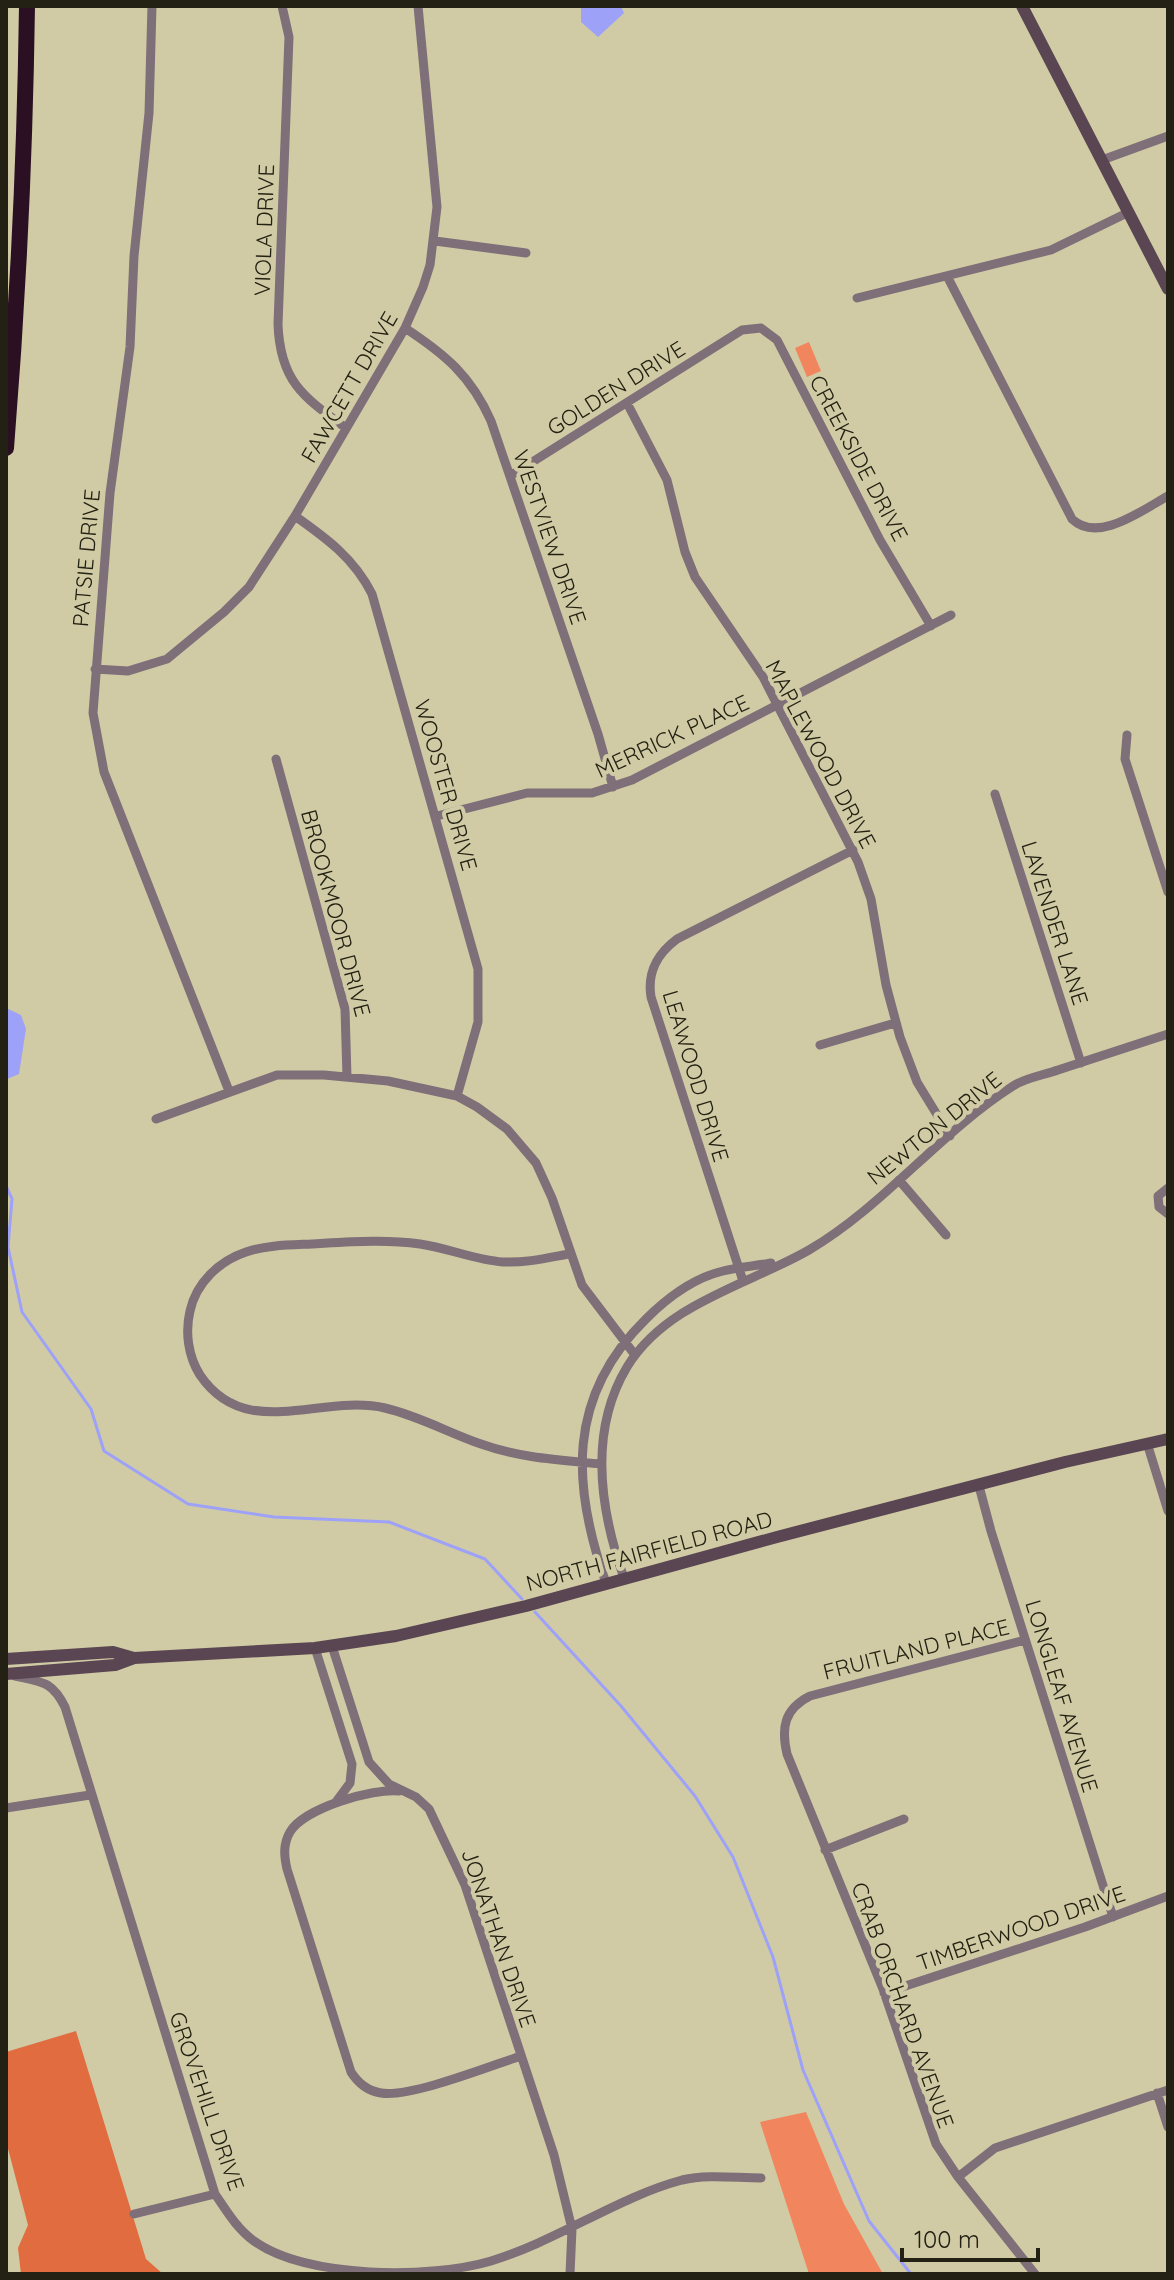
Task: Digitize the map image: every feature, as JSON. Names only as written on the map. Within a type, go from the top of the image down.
[{"type":"highway","points":[[6,448],[18,304],[27,6]]},
{"type":"main road","points":[[1022,6],[1168,289]]},
{"type":"main road","name":"NORTH FAIRFIELD ROAD","points":[[7,1674],[115,1665],[134,1658],[315,1648],[435,1628],[1168,1439]]},
{"type":"main road","name":"NORTH FAIRFIELD ROAD","points":[[6,1659],[113,1652],[134,1658]]},
{"type":"street","name":"PATSIE DRIVE","points":[[152,6],[149,113],[134,256],[130,347],[110,493],[93,713],[104,772],[229,1091]]},
{"type":"street","name":"VIOLA DRIVE","points":[[282,6],[289,37],[278,324],[280,349],[286,371],[298,389],[346,428]]},
{"type":"street","name":"FAWCETT DRIVE","points":[[95,669],[117,671],[143,668],[176,654],[249,587],[295,516],[405,328],[423,287],[435,241],[437,207],[418,6]]},
{"type":"street","points":[[1102,160],[1168,136]]},
{"type":"street","points":[[857,298],[1051,250],[1129,212]]},
{"type":"street","points":[[435,241],[526,253]]},
{"type":"street","points":[[947,276],[1069,514],[1077,524],[1088,529],[1108,527],[1168,496]]},
{"type":"street","name":"WESTVIEW DRIVE","points":[[405,328],[452,363],[478,394],[491,421],[613,787]]},
{"type":"street","name":"CREEKSIDE DRIVE","points":[[742,330],[761,328],[777,340],[880,540],[931,626]]},
{"type":"street","name":"GOLDEN DRIVE","points":[[510,476],[742,330]]},
{"type":"street","name":"MAPLEWOOD DRIVE","points":[[627,403],[667,480],[685,552],[695,577],[779,705],[853,850],[871,899],[895,1023],[917,1082],[950,1136]]},
{"type":"street","name":"WOOSTER DRIVE","points":[[295,516],[344,554],[360,572],[372,594],[437,816],[474,953],[479,985],[476,1031],[457,1096]]},
{"type":"street","name":"MERRICK PLACE","points":[[437,816],[527,793],[592,793],[613,787],[669,762],[951,615]]},
{"type":"street","points":[[1127,735],[1125,759],[1168,892]]},
{"type":"street","name":"BROOKMOOR DRIVE","points":[[276,759],[345,1009],[347,1077]]},
{"type":"street","name":"LAVENDER LANE","points":[[995,794],[1081,1063]]},
{"type":"street","name":"LEAWOOD DRIVE","points":[[743,1281],[651,997],[652,970],[660,954],[677,939],[853,850]]},
{"type":"street","points":[[820,1045],[895,1023]]},
{"type":"street","name":"NEWTON DRIVE","points":[[624,1578],[610,1534],[600,1464],[613,1398],[635,1355],[682,1314],[816,1245],[851,1221],[1015,1084],[1168,1034]]},
{"type":"street","points":[[156,1119],[277,1075],[314,1074],[411,1084],[457,1096],[507,1129],[529,1154],[545,1180],[582,1285],[635,1355]]},
{"type":"street","points":[[899,1180],[946,1235]]},
{"type":"street","points":[[1168,1188],[1158,1196],[1159,1207],[1168,1214]]},
{"type":"street","points":[[569,1254],[533,1261],[503,1262],[417,1244],[366,1241],[254,1249],[224,1262],[203,1283],[190,1309],[188,1341],[193,1363],[207,1384],[221,1398],[252,1411],[274,1413],[340,1404],[369,1405],[420,1419],[508,1453],[600,1464]]},
{"type":"street","name":"NEWTON DRIVE","points":[[606,1583],[589,1528],[581,1462],[593,1399],[606,1369],[624,1342],[677,1293],[722,1271],[782,1262]]},
{"type":"street","points":[[1147,1443],[1168,1511]]},
{"type":"street","name":"LONGLEAF AVENUE","points":[[979,1486],[1113,1917]]},
{"type":"street","name":"FRUITLAND PLACE","points":[[784,1726],[794,1706],[810,1696],[1025,1640]]},
{"type":"street","name":"JONATHAN DRIVE","points":[[332,1646],[369,1762],[384,1779],[426,1805],[446,1841],[477,1917],[554,2155],[572,2229],[570,2274]]},
{"type":"street","points":[[315,1648],[352,1764],[347,1788],[330,1806]]},
{"type":"street","name":"GROVEHILL DRIVE","points":[[7,1674],[46,1683],[57,1691],[65,1707],[215,2194],[230,2217],[254,2241],[307,2262],[356,2273],[421,2273],[491,2261],[682,2180],[702,2176],[761,2178]]},
{"type":"street","name":"CRAB ORCHARD AVENUE","points":[[784,1726],[787,1754],[884,1993],[929,2130],[958,2177],[1035,2274]]},
{"type":"street","points":[[403,1792],[379,1791],[330,1806],[305,1817],[286,1840],[284,1857],[330,2012],[354,2077],[373,2091],[398,2093],[521,2056]]},
{"type":"street","points":[[6,1808],[90,1795]]},
{"type":"street","points":[[825,1850],[904,1819]]},
{"type":"street","name":"TIMBERWOOD DRIVE","points":[[884,1993],[1168,1896]]},
{"type":"street","points":[[958,2177],[995,2148],[1168,2090]]},
{"type":"street","points":[[1157,2093],[1168,2127]]},
{"type":"street","points":[[134,2214],[215,2194]]},
{"type":"shaded area","points":[[809,342],[821,371],[807,377],[795,348]]},
{"type":"shaded area","points":[[76,2031],[146,2259],[163,2274],[21,2274],[18,2248],[28,2225],[6,2141],[6,2052]]},
{"type":"shaded area","points":[[806,2112],[844,2204],[883,2274],[809,2274],[760,2122]]},
{"type":"water","points":[[581,6],[621,6],[624,13],[598,37],[581,22]]},
{"type":"water","points":[[6,1008],[21,1015],[26,1029],[19,1074],[7,1079]]},
{"type":"waterway","points":[[6,1186],[12,1199],[8,1247],[22,1312],[91,1409],[104,1451],[188,1504],[274,1517],[389,1522],[485,1559],[522,1599]]},
{"type":"waterway","points":[[535,1612],[621,1706],[695,1796],[733,1857],[773,1957],[803,2070],[869,2221],[911,2274]]}]
